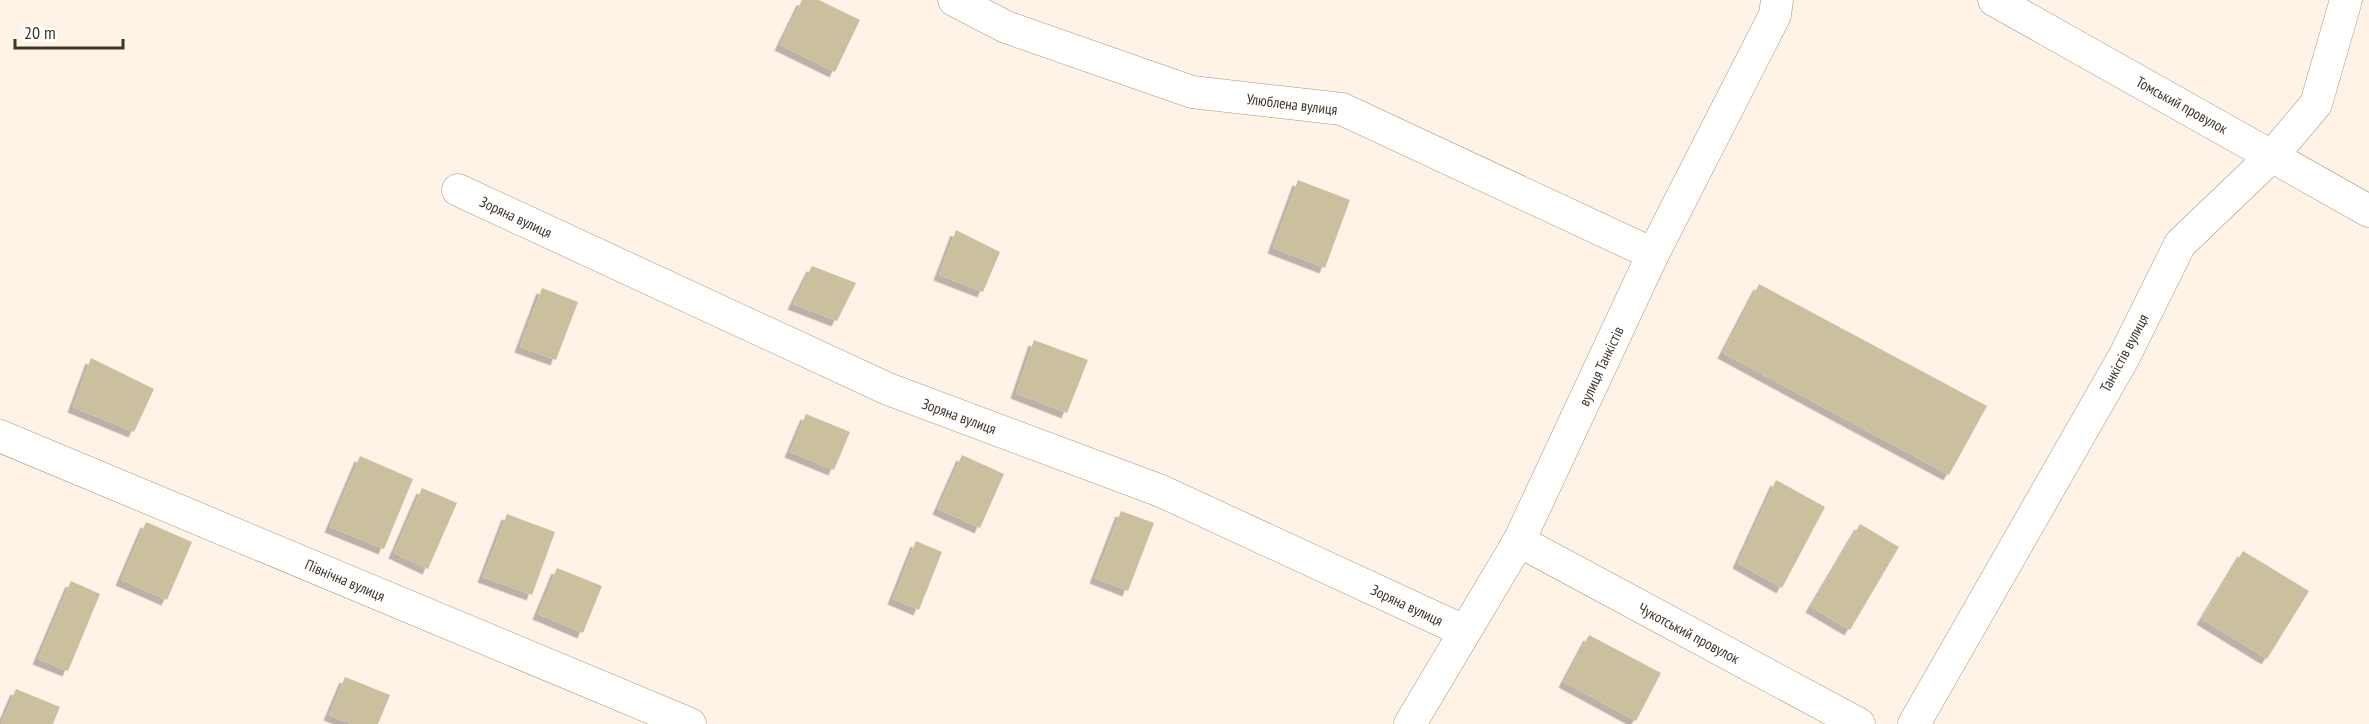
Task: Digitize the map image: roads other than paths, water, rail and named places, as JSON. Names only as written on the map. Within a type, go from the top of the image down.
[{"type":"street","name":"Улюблена вулиця","points":[[954,0],[1006,27],[1192,92],[1342,109],[1653,254]]},
{"type":"street","name":"вулиця Танкістів","points":[[1410,724],[1519,541],[1653,254],[1775,15],[1777,0]]},
{"type":"street","name":"Томський провулок","points":[[1994,0],[2369,211]]},
{"type":"street","name":"Танкістів вулиця","points":[[1914,724],[2124,357],[2180,244],[2272,156],[2316,104],[2346,0]]},
{"type":"street","name":"Зоряна вулиця","points":[[458,190],[888,389],[1161,491],[1464,631]]},
{"type":"street","name":"Північна вулиця","points":[[0,436],[690,724]]},
{"type":"street","name":"Чукотський провулок","points":[[1519,541],[1859,724]]}]
